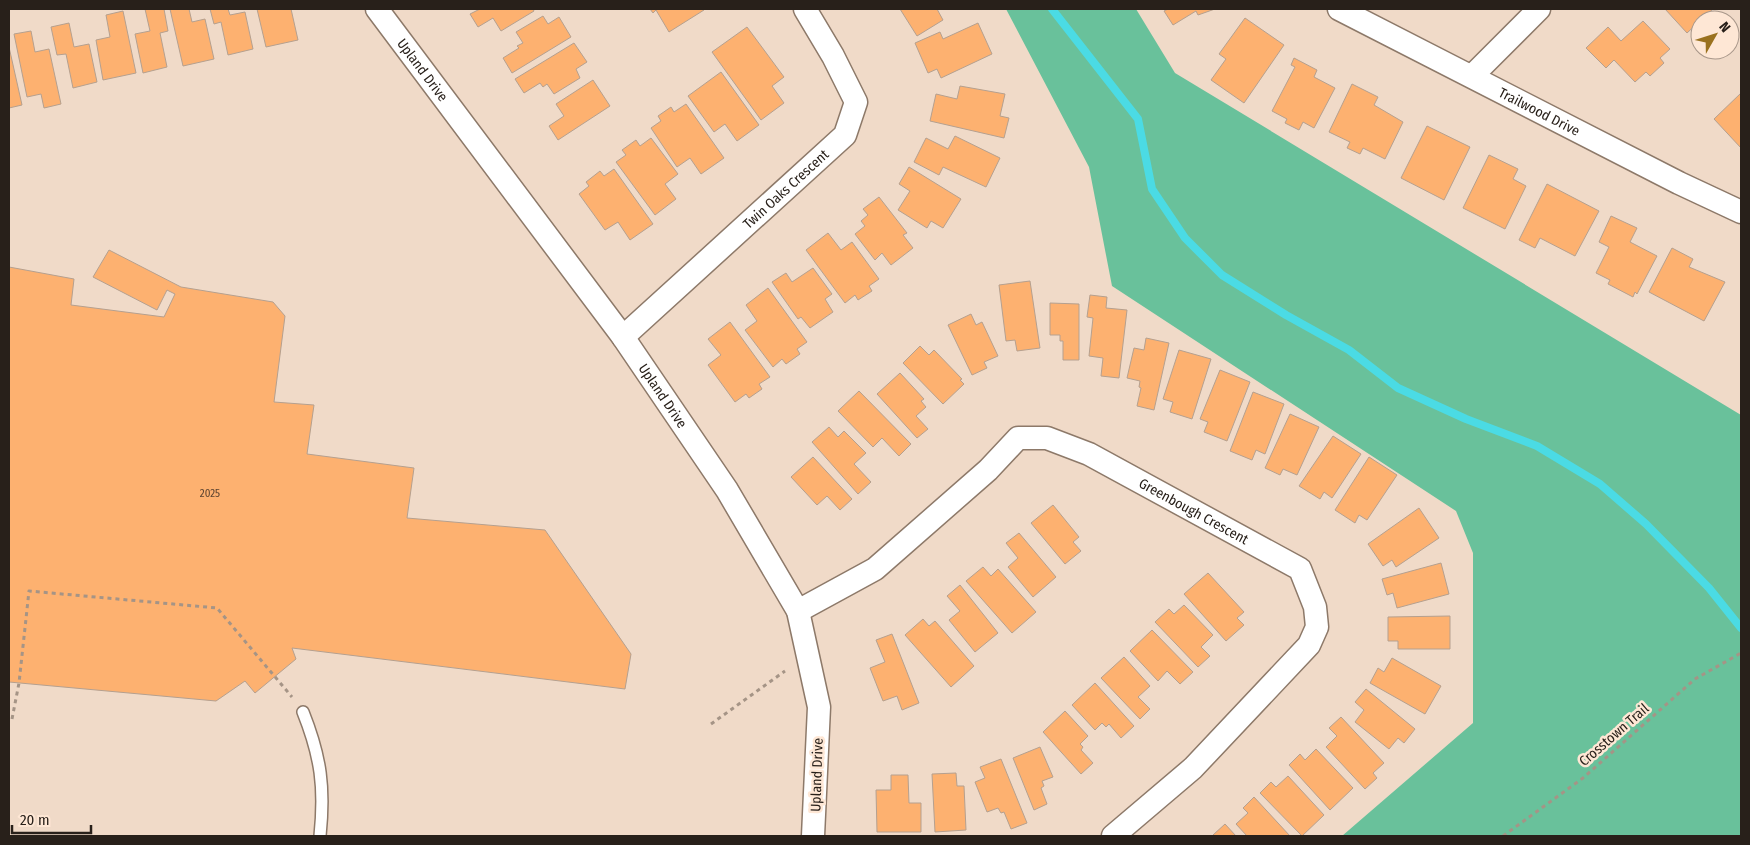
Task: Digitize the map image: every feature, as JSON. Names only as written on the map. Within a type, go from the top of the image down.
[{"type":"street","name":"Upland Drive","points":[[377,9],[623,337],[727,490],[798,611],[819,707],[813,836]]},
{"type":"street","name":"Twin Oaks Crescent","points":[[623,337],[845,135],[856,102],[833,56],[805,9]]},
{"type":"street","name":"Trailwood Drive","points":[[1339,9],[1679,183],[1741,212]]},
{"type":"street","points":[[1472,76],[1539,9]]},
{"type":"street","name":"Greenbough Crescent","points":[[798,611],[875,569],[988,470],[1018,438],[1047,438],[1089,454],[1300,569],[1315,607],[1317,627],[1309,645],[1193,768],[1113,836]]},
{"type":"lane","points":[[303,712],[318,755],[324,801],[320,836]]},
{"type":"path","points":[[12,719],[19,683],[29,591],[217,608],[276,676],[303,712]]},
{"type":"path","name":"Crosstown Trail","points":[[1503,836],[1583,778],[1695,679],[1741,653]]},
{"type":"path","points":[[711,724],[808,654]]},
{"type":"green space","points":[[1006,9],[1136,9],[1175,73],[1741,415],[1741,836],[1342,836],[1473,723],[1473,553],[1456,511],[1112,286],[1089,167]]},
{"type":"building","points":[[145,9],[164,9],[168,31],[160,33],[167,67],[143,73],[135,34],[150,31]]},
{"type":"building","points":[[170,9],[189,9],[192,22],[205,19],[214,59],[183,66]]},
{"type":"building","points":[[210,9],[228,9],[230,15],[245,12],[253,49],[228,55],[221,22],[214,24]]},
{"type":"building","points":[[257,9],[291,9],[298,40],[266,47]]},
{"type":"building","points":[[480,9],[533,9],[534,11],[501,31],[493,18],[478,27],[470,14]]},
{"type":"building","points":[[650,9],[704,10],[669,32],[656,10],[653,13]]},
{"type":"building","points":[[900,9],[937,9],[943,20],[917,36]]},
{"type":"building","points":[[1168,9],[1215,9],[1198,15],[1196,11],[1173,25],[1164,11]]},
{"type":"building","points":[[1665,9],[1713,9],[1690,10],[1690,30],[1687,33]]},
{"type":"building","points":[[123,11],[136,73],[103,80],[96,40],[110,37],[106,15]]},
{"type":"building","points":[[543,16],[548,24],[559,17],[571,37],[512,73],[503,58],[519,48],[517,46],[523,43],[516,32]]},
{"type":"building","points":[[1245,18],[1284,45],[1244,103],[1211,80],[1226,59],[1219,54]]},
{"type":"building","points":[[1643,21],[1670,49],[1660,58],[1664,63],[1650,76],[1646,72],[1635,82],[1614,60],[1606,68],[1586,48],[1608,27],[1621,41]]},
{"type":"building","points":[[69,23],[74,47],[89,44],[97,82],[73,88],[66,54],[57,55],[51,27]]},
{"type":"building","points":[[978,23],[992,54],[941,78],[937,69],[928,73],[915,43],[940,32],[943,39]]},
{"type":"building","points":[[747,27],[784,77],[772,86],[784,103],[761,120],[712,52]]},
{"type":"building","points":[[31,31],[35,52],[49,49],[61,104],[44,108],[41,94],[27,97],[14,34]]},
{"type":"building","points":[[574,43],[587,62],[576,69],[580,78],[554,94],[547,84],[543,87],[540,83],[524,93],[515,79]]},
{"type":"building","points":[[9,47],[22,105],[9,108]]},
{"type":"building","points":[[1294,58],[1317,70],[1314,77],[1335,88],[1314,128],[1303,122],[1299,130],[1285,123],[1287,119],[1272,111],[1295,67],[1291,65]]},
{"type":"building","points":[[721,72],[759,125],[737,141],[725,124],[714,132],[688,96]]},
{"type":"building","points":[[593,80],[610,106],[558,140],[549,126],[564,116],[556,104]]},
{"type":"building","points":[[1352,84],[1378,97],[1374,105],[1403,122],[1385,159],[1363,148],[1360,154],[1347,148],[1350,142],[1329,132]]},
{"type":"building","points":[[960,86],[1005,94],[1000,116],[1009,118],[1004,138],[930,121],[936,94],[957,99]]},
{"type":"building","points":[[1741,93],[1741,148],[1714,119]]},
{"type":"building","points":[[686,104],[724,158],[701,174],[690,158],[677,167],[651,128],[661,121],[658,116],[671,107],[674,112]]},
{"type":"building","points":[[1427,126],[1470,147],[1444,200],[1401,178]]},
{"type":"building","points":[[955,136],[1000,158],[986,187],[943,167],[939,175],[914,162],[926,138],[948,149]]},
{"type":"building","points":[[651,138],[678,174],[665,184],[676,199],[655,215],[616,162],[626,155],[622,150],[636,140],[640,146]]},
{"type":"building","points":[[1489,155],[1518,169],[1513,179],[1526,186],[1505,229],[1463,208]]},
{"type":"building","points":[[909,167],[961,199],[943,228],[931,221],[927,228],[898,210],[910,191],[899,184]]},
{"type":"building","points":[[614,169],[653,224],[630,240],[618,222],[605,230],[579,194],[589,186],[586,182],[600,171],[604,176]]},
{"type":"building","points":[[1547,184],[1599,211],[1575,256],[1540,238],[1535,248],[1519,240]]},
{"type":"building","points":[[879,197],[907,233],[903,235],[913,248],[891,265],[882,253],[875,260],[855,234],[865,226],[861,221],[868,215],[863,209]]},
{"type":"building","points":[[1611,216],[1637,228],[1630,242],[1657,256],[1637,294],[1635,292],[1633,297],[1608,284],[1610,280],[1596,273],[1609,247],[1599,242]]},
{"type":"building","points":[[828,233],[841,250],[852,242],[879,279],[869,286],[872,291],[858,300],[855,295],[845,303],[806,250]]},
{"type":"building","points":[[1672,248],[1693,259],[1689,267],[1725,282],[1704,321],[1649,292]]},
{"type":"building","points":[[109,250],[181,287],[273,302],[285,316],[274,402],[314,405],[307,454],[414,468],[407,518],[545,530],[631,654],[625,689],[292,648],[296,659],[255,693],[245,681],[216,701],[9,682],[9,267],[74,279],[71,305],[164,317],[175,294],[167,290],[157,310],[93,277]]},
{"type":"building","points":[[813,268],[832,294],[825,299],[833,312],[810,328],[801,317],[798,319],[772,282],[786,273],[792,282]]},
{"type":"building","points":[[1030,281],[1040,348],[1017,351],[1015,340],[1006,341],[999,285]]},
{"type":"building","points":[[768,288],[807,342],[797,349],[800,354],[786,364],[782,359],[773,367],[745,330],[757,321],[746,305]]},
{"type":"building","points":[[1090,295],[1107,297],[1106,308],[1127,310],[1119,378],[1101,376],[1103,358],[1089,356],[1093,318],[1087,317]]},
{"type":"building","points":[[1050,303],[1079,304],[1079,360],[1063,360],[1063,341],[1060,341],[1060,335],[1050,335]]},
{"type":"building","points":[[971,314],[976,325],[982,322],[998,356],[984,362],[987,368],[972,375],[948,325]]},
{"type":"building","points":[[730,322],[770,377],[759,384],[762,389],[749,398],[746,394],[735,402],[708,365],[721,355],[708,339]]},
{"type":"building","points":[[1146,338],[1169,343],[1154,410],[1137,406],[1141,388],[1139,387],[1140,381],[1127,378],[1134,348],[1144,350]]},
{"type":"building","points":[[920,346],[929,355],[934,350],[962,379],[960,380],[964,384],[943,404],[903,363]]},
{"type":"building","points":[[1179,350],[1211,359],[1192,419],[1170,412],[1173,402],[1163,399]]},
{"type":"building","points":[[1220,370],[1250,382],[1227,441],[1204,432],[1208,422],[1200,419]]},
{"type":"building","points":[[900,373],[924,399],[921,401],[926,407],[916,416],[928,429],[917,438],[877,394]]},
{"type":"building","points":[[859,391],[911,444],[899,456],[882,438],[873,447],[838,411]]},
{"type":"building","points":[[1253,392],[1284,404],[1265,454],[1256,450],[1252,460],[1230,451]]},
{"type":"building","points":[[1290,414],[1319,427],[1297,475],[1283,469],[1280,475],[1265,468]]},
{"type":"building","points":[[829,427],[838,437],[844,431],[866,453],[854,464],[871,482],[858,494],[812,442]]},
{"type":"building","points":[[1333,436],[1361,454],[1332,498],[1324,492],[1320,499],[1299,486]]},
{"type":"building","points":[[813,457],[852,499],[840,510],[827,496],[817,505],[791,477]]},
{"type":"building","points":[[1369,457],[1397,475],[1367,520],[1359,515],[1355,523],[1335,510]]},
{"type":"building","points":[[1053,505],[1079,537],[1073,542],[1081,551],[1065,564],[1031,523]]},
{"type":"building","points":[[1419,508],[1439,538],[1396,567],[1392,560],[1383,566],[1368,544]]},
{"type":"building","points":[[1019,533],[1056,577],[1033,597],[1008,567],[1018,558],[1006,543]]},
{"type":"building","points":[[1441,563],[1449,594],[1397,608],[1393,593],[1387,595],[1382,579]]},
{"type":"building","points":[[983,567],[991,576],[998,569],[1036,612],[1012,633],[966,581]]},
{"type":"building","points":[[1208,573],[1244,612],[1237,618],[1244,625],[1226,641],[1184,594]]},
{"type":"building","points":[[960,585],[998,633],[975,652],[949,620],[960,611],[947,596]]},
{"type":"building","points":[[1184,605],[1213,635],[1201,647],[1210,656],[1198,667],[1155,622],[1169,609],[1174,614]]},
{"type":"building","points":[[1450,616],[1450,649],[1398,649],[1398,641],[1388,641],[1388,617]]},
{"type":"building","points":[[923,619],[929,626],[935,621],[974,666],[951,687],[905,635]]},
{"type":"building","points":[[1152,630],[1193,672],[1180,684],[1167,671],[1158,681],[1130,651]]},
{"type":"building","points":[[892,634],[919,703],[902,710],[897,696],[883,701],[870,668],[885,662],[876,640]]},
{"type":"building","points":[[1124,657],[1150,686],[1138,697],[1150,709],[1140,719],[1101,678]]},
{"type":"building","points":[[1392,658],[1441,686],[1425,714],[1370,683],[1378,668],[1384,672]]},
{"type":"building","points":[[1095,683],[1134,726],[1121,738],[1109,724],[1106,727],[1102,723],[1095,730],[1072,705]]},
{"type":"building","points":[[1366,689],[1415,729],[1404,743],[1398,738],[1389,749],[1355,722],[1364,710],[1355,702]]},
{"type":"building","points":[[1065,711],[1088,736],[1080,744],[1083,747],[1081,750],[1093,763],[1081,774],[1043,732]]},
{"type":"building","points":[[1341,717],[1384,763],[1373,773],[1377,778],[1365,789],[1326,747],[1337,736],[1329,728]]},
{"type":"building","points":[[1040,747],[1053,777],[1042,781],[1044,786],[1041,788],[1047,804],[1034,810],[1013,758]]},
{"type":"building","points":[[1316,749],[1353,788],[1330,810],[1289,765],[1300,754],[1305,760]]},
{"type":"building","points":[[1001,759],[1027,823],[1011,829],[1004,812],[1001,813],[998,808],[987,812],[975,782],[985,778],[980,767]]},
{"type":"building","points":[[956,773],[957,786],[964,786],[966,830],[935,832],[932,774]]},
{"type":"building","points":[[891,775],[908,775],[909,803],[921,803],[921,832],[877,832],[876,790],[891,790]]},
{"type":"building","points":[[1288,776],[1324,815],[1302,836],[1260,793],[1271,782],[1276,787]]},
{"type":"building","points":[[1254,797],[1290,836],[1247,836],[1236,824],[1248,813],[1243,808]]},
{"type":"building","points":[[1225,824],[1236,836],[1213,835]]},
{"type":"waterway","points":[[1052,9],[1138,119],[1152,189],[1185,238],[1222,275],[1286,315],[1349,350],[1398,388],[1466,419],[1537,446],[1600,484],[1646,524],[1709,588],[1741,628]]}]
